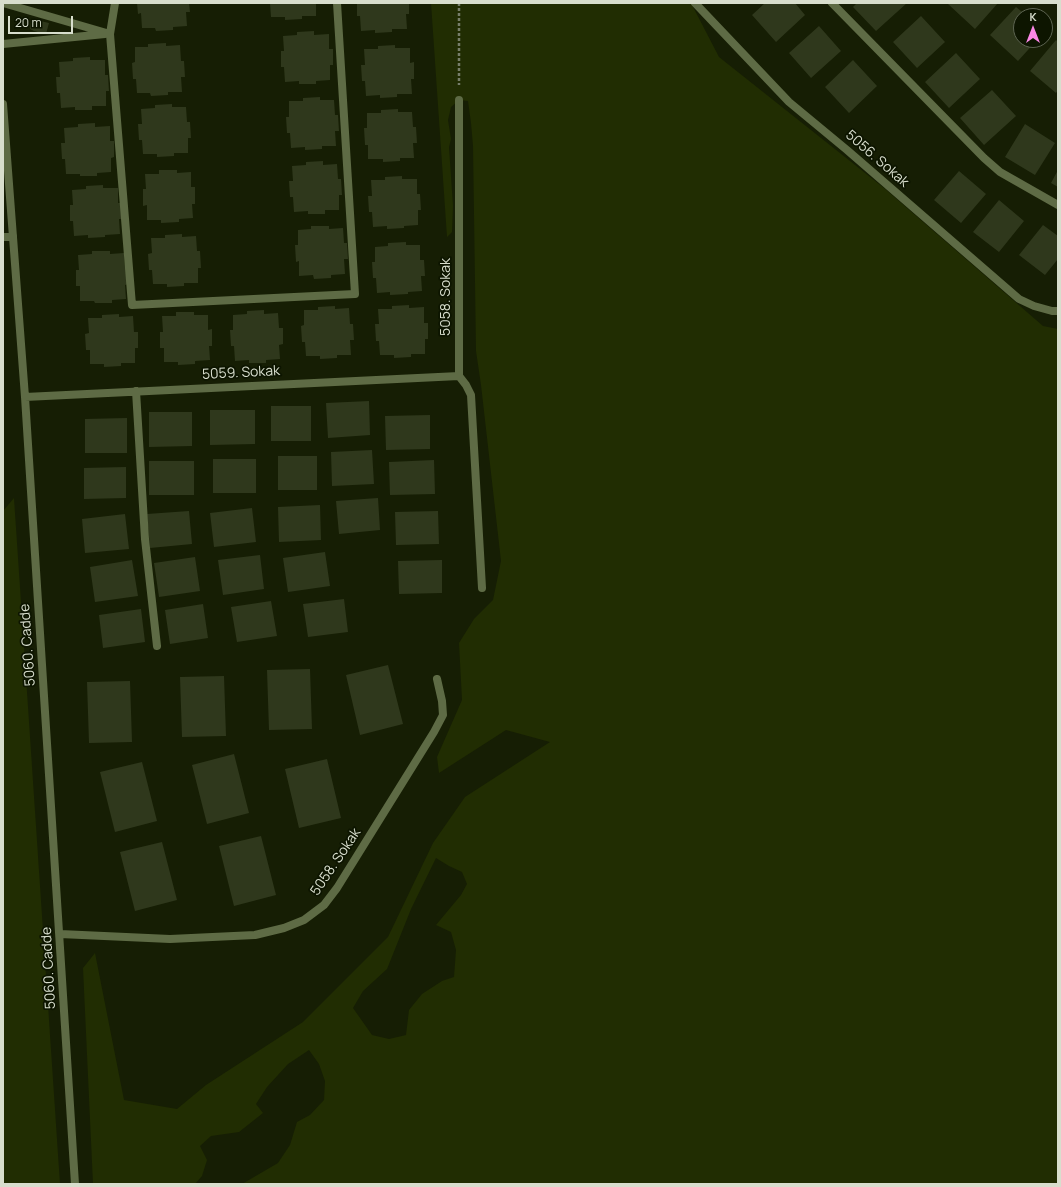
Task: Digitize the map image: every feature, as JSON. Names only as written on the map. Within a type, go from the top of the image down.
[{"type":"street","points":[[3,3],[110,34]]},
{"type":"street","points":[[115,3],[110,34],[132,305],[355,294],[337,3]]},
{"type":"street","name":"5056. Sokak","points":[[695,3],[789,102],[1019,299],[1034,306],[1052,311],[1058,311]]},
{"type":"street","points":[[832,3],[984,158],[1000,172],[1058,205]]},
{"type":"street","points":[[3,44],[110,34]]},
{"type":"street","name":"5058. Sokak","points":[[459,100],[459,376]]},
{"type":"street","name":"5060. Cadde","points":[[3,104],[25,396],[75,1184]]},
{"type":"street","points":[[3,237],[13,237]]},
{"type":"street","points":[[459,376],[471,395],[482,588]]},
{"type":"street","name":"5059. Sokak","points":[[25,396],[459,376]]},
{"type":"street","points":[[136,392],[145,539],[157,646]]},
{"type":"street","name":"5058. Sokak","points":[[60,934],[170,939],[255,935],[284,928],[304,920],[324,905],[337,888],[434,732],[443,715],[442,701],[437,679]]},
{"type":"path","points":[[459,3],[459,100]]},
{"type":"green space","points":[[431,3],[691,3],[719,57],[884,188],[1043,326],[1058,329],[1058,1184],[242,1184],[278,1163],[290,1145],[297,1122],[310,1115],[324,1100],[325,1081],[319,1064],[309,1050],[288,1064],[267,1087],[256,1104],[263,1113],[239,1132],[211,1136],[200,1146],[207,1160],[202,1176],[195,1184],[93,1184],[83,968],[95,953],[124,1100],[177,1109],[206,1085],[303,1022],[388,937],[433,843],[465,797],[550,742],[506,730],[439,773],[437,757],[462,700],[459,643],[474,619],[493,600],[501,561],[476,351],[473,146],[468,101],[459,100],[451,107],[448,120],[451,139],[449,147],[453,206],[452,232],[447,237]],"holes":[[[436,858],[462,872],[467,884],[461,895],[436,925],[451,932],[456,950],[454,977],[442,981],[422,994],[409,1010],[406,1035],[389,1039],[372,1035],[353,1008],[363,991],[387,969],[411,909]]]},
{"type":"green space","points":[[14,498],[60,1184],[3,1184],[3,511]]},
{"type":"building","points":[[137,3],[189,3],[190,12],[186,12],[187,26],[173,27],[173,30],[156,31],[155,28],[142,28],[141,13],[138,14]]},
{"type":"building","points":[[270,3],[316,3],[316,16],[302,16],[302,19],[285,20],[285,17],[271,17]]},
{"type":"building","points":[[357,3],[409,3],[409,14],[406,14],[407,29],[392,29],[392,32],[375,33],[375,30],[361,31],[360,16],[357,16]]},
{"type":"building","points":[[765,3],[795,3],[805,15],[776,42],[752,15]]},
{"type":"building","points":[[857,3],[907,3],[876,31],[853,7]]},
{"type":"building","points":[[998,3],[975,29],[948,4]]},
{"type":"building","points":[[1013,10],[1013,48],[1030,48],[1018,61],[990,35]]},
{"type":"building","points":[[921,16],[945,42],[917,68],[893,42]]},
{"type":"building","points":[[36,20],[49,23],[46,34],[30,29],[31,21]]},
{"type":"building","points":[[819,26],[841,51],[811,78],[789,53]]},
{"type":"building","points":[[314,31],[314,35],[329,34],[329,49],[333,49],[333,65],[330,65],[330,80],[316,81],[316,84],[299,84],[299,81],[285,82],[284,67],[281,67],[281,51],[284,51],[283,36],[297,35],[297,32]]},
{"type":"building","points":[[1056,40],[1058,42],[1058,90],[1056,93],[1030,71],[1049,48],[1053,48],[1053,44]]},
{"type":"building","points":[[166,43],[166,46],[180,45],[181,61],[184,61],[185,77],[181,77],[182,92],[168,92],[168,95],[151,96],[150,93],[137,93],[136,79],[133,79],[132,63],[135,62],[135,47],[148,47],[148,44]]},
{"type":"building","points":[[395,45],[395,48],[410,48],[410,63],[414,62],[414,79],[411,79],[412,94],[397,94],[397,97],[380,98],[380,95],[366,96],[365,81],[362,81],[361,65],[365,65],[364,49],[378,49],[378,46]]},
{"type":"building","points":[[956,53],[980,79],[949,108],[925,82]]},
{"type":"building","points":[[90,57],[90,60],[105,60],[105,75],[108,75],[109,91],[106,91],[106,106],[92,106],[92,110],[75,110],[75,107],[61,108],[60,93],[57,93],[56,77],[60,77],[59,62],[73,61],[73,58]]},
{"type":"building","points":[[853,60],[877,86],[849,113],[825,87]]},
{"type":"building","points":[[992,90],[1016,116],[984,145],[960,118]]},
{"type":"building","points":[[320,97],[320,100],[334,100],[335,115],[338,115],[339,131],[335,131],[336,146],[322,146],[322,149],[305,150],[305,147],[291,148],[290,133],[287,133],[286,117],[289,117],[289,101],[303,101],[303,98]]},
{"type":"building","points":[[172,104],[172,107],[186,107],[187,122],[190,122],[191,138],[188,138],[188,153],[174,153],[174,156],[157,157],[157,154],[143,154],[142,140],[139,140],[138,124],[142,124],[141,109],[155,108],[155,105]]},
{"type":"building","points":[[398,109],[398,112],[412,112],[413,127],[416,127],[417,143],[413,143],[414,158],[400,158],[400,161],[383,162],[383,159],[368,159],[368,145],[365,145],[364,128],[367,128],[367,113],[381,113],[381,110]]},
{"type":"building","points":[[95,123],[95,127],[110,126],[110,141],[114,141],[114,157],[111,158],[111,172],[97,173],[97,176],[66,174],[65,159],[62,159],[61,143],[65,143],[64,128],[78,127],[78,124]]},
{"type":"building","points":[[1025,124],[1055,143],[1035,175],[1005,157]]},
{"type":"building","points":[[323,161],[323,165],[337,164],[338,179],[341,179],[342,195],[339,195],[339,210],[325,210],[325,214],[308,214],[308,211],[294,212],[293,197],[290,197],[289,181],[293,181],[292,166],[306,165],[306,162]]},
{"type":"building","points":[[159,170],[177,170],[177,173],[191,172],[191,187],[195,187],[195,204],[192,204],[193,218],[179,219],[179,222],[161,223],[161,220],[147,220],[147,205],[143,206],[143,189],[146,189],[145,174],[159,174]]},
{"type":"building","points":[[1058,170],[1058,187],[1051,183]]},
{"type":"building","points":[[959,171],[986,194],[961,223],[934,200]]},
{"type":"building","points":[[402,176],[402,179],[417,179],[417,194],[420,194],[421,210],[418,210],[418,225],[387,229],[387,226],[373,227],[372,212],[369,212],[368,196],[372,196],[371,180],[385,180],[385,177]]},
{"type":"building","points":[[103,185],[103,188],[118,188],[118,203],[122,203],[122,219],[119,219],[120,234],[88,238],[88,235],[74,236],[73,221],[70,221],[70,205],[73,205],[72,190],[86,189],[86,186]]},
{"type":"building","points":[[999,200],[1024,221],[999,252],[973,232]]},
{"type":"building","points":[[1043,225],[1058,236],[1058,259],[1045,275],[1019,255]]},
{"type":"building","points":[[311,226],[329,226],[329,229],[343,228],[344,243],[347,243],[348,259],[344,259],[345,274],[331,275],[331,278],[314,279],[313,275],[299,276],[299,261],[296,262],[295,245],[298,245],[298,230],[311,229]]},
{"type":"building","points":[[182,234],[182,237],[196,236],[197,251],[200,251],[201,268],[198,268],[198,283],[184,283],[184,286],[167,287],[167,284],[153,284],[152,270],[149,270],[148,254],[152,253],[151,238],[165,238],[165,235]]},
{"type":"building","points":[[406,242],[406,245],[420,245],[420,260],[424,260],[425,276],[421,276],[422,291],[408,292],[408,294],[390,295],[390,292],[377,293],[376,278],[373,278],[372,262],[375,262],[375,247],[388,246],[388,243]]},
{"type":"building","points":[[92,251],[110,251],[110,254],[124,253],[125,268],[128,268],[129,284],[125,285],[126,299],[112,300],[112,303],[80,301],[80,286],[76,286],[76,270],[79,270],[78,255],[92,254]]},
{"type":"building","points":[[409,305],[409,308],[424,307],[424,323],[428,323],[428,339],[425,339],[425,354],[411,354],[411,357],[394,358],[394,355],[380,355],[379,341],[376,341],[375,324],[379,324],[378,309],[392,309],[392,306]]},
{"type":"building","points":[[335,306],[335,309],[349,308],[350,324],[353,324],[354,340],[350,340],[351,355],[337,355],[337,358],[320,359],[320,356],[306,356],[305,342],[302,342],[301,326],[304,325],[304,310],[318,310],[318,307]]},
{"type":"building","points":[[264,310],[264,314],[278,313],[279,328],[283,328],[283,344],[279,345],[280,359],[266,360],[266,363],[249,363],[249,360],[235,361],[234,346],[231,346],[230,330],[233,330],[233,315],[247,314],[247,311]]},
{"type":"building","points":[[176,312],[194,312],[194,315],[208,315],[208,330],[212,329],[212,346],[209,346],[210,360],[195,361],[195,364],[178,365],[178,362],[164,362],[164,348],[160,348],[160,332],[163,332],[162,316],[176,316]]},
{"type":"building","points":[[119,314],[119,317],[133,316],[134,332],[138,332],[138,348],[135,348],[135,363],[121,363],[121,366],[104,367],[104,364],[90,364],[90,350],[86,350],[85,334],[89,333],[88,318],[102,318],[102,315]]},
{"type":"building","points":[[369,401],[370,435],[328,438],[326,403]]},
{"type":"building","points":[[271,406],[311,406],[311,441],[271,441]]},
{"type":"building","points":[[210,410],[255,410],[255,444],[210,445]]},
{"type":"building","points":[[149,412],[192,412],[192,446],[149,447]]},
{"type":"building","points":[[430,415],[430,449],[386,450],[385,416]]},
{"type":"building","points":[[127,418],[127,453],[85,453],[85,419]]},
{"type":"building","points":[[372,450],[374,484],[332,486],[331,452]]},
{"type":"building","points":[[278,456],[317,456],[317,490],[278,490]]},
{"type":"building","points":[[213,459],[256,459],[256,493],[213,493]]},
{"type":"building","points":[[434,460],[435,494],[390,495],[389,462]]},
{"type":"building","points":[[149,461],[194,461],[194,495],[149,495]]},
{"type":"building","points":[[126,467],[126,498],[84,499],[84,468]]},
{"type":"building","points":[[378,498],[380,530],[339,534],[336,501]]},
{"type":"building","points":[[320,505],[321,540],[279,542],[278,507]]},
{"type":"building","points":[[252,508],[256,542],[214,547],[210,513]]},
{"type":"building","points":[[189,511],[192,544],[150,548],[147,514]]},
{"type":"building","points":[[438,511],[439,544],[396,545],[395,512]]},
{"type":"building","points":[[125,514],[129,549],[85,553],[82,519]]},
{"type":"building","points":[[325,552],[330,586],[288,592],[283,558]]},
{"type":"building","points":[[260,555],[264,589],[223,595],[218,560]]},
{"type":"building","points":[[195,557],[200,591],[159,597],[154,563]]},
{"type":"building","points":[[132,560],[138,596],[95,602],[90,567]]},
{"type":"building","points":[[442,560],[442,593],[399,594],[398,561]]},
{"type":"building","points":[[344,599],[348,632],[308,637],[303,604]]},
{"type":"building","points":[[271,601],[277,636],[237,642],[231,607]]},
{"type":"building","points":[[203,604],[208,638],[170,644],[165,610]]},
{"type":"building","points":[[141,609],[145,642],[103,648],[99,615]]},
{"type":"building","points":[[388,665],[403,724],[360,735],[346,675]]},
{"type":"building","points":[[310,669],[312,729],[269,730],[267,670]]},
{"type":"building","points":[[224,676],[226,736],[182,737],[180,677]]},
{"type":"building","points":[[130,681],[132,742],[89,743],[87,682]]},
{"type":"building","points":[[234,754],[249,813],[207,824],[192,765]]},
{"type":"building","points":[[327,759],[341,818],[299,828],[285,769]]},
{"type":"building","points":[[142,762],[157,821],[115,832],[100,772]]},
{"type":"building","points":[[261,836],[276,895],[234,906],[219,846]]},
{"type":"building","points":[[162,842],[177,900],[135,911],[120,852]]}]
